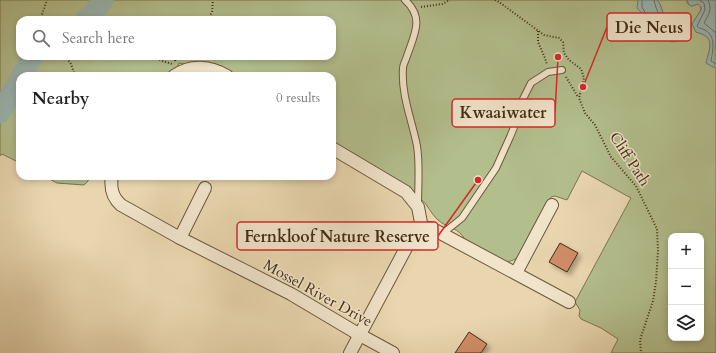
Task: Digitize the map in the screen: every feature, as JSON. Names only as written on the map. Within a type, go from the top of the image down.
[{"type":"street","points":[[174,70],[182,71],[194,68],[209,68],[218,72]]},
{"type":"street","points":[[336,150],[406,192],[418,207],[422,228]]},
{"type":"street","name":"Mossel River Drive","points":[[112,180],[112,192],[115,200],[122,205],[180,238],[291,294],[393,353]]},
{"type":"street","points":[[180,238],[205,188]]},
{"type":"street","points":[[516,273],[552,205]]},
{"type":"street","points":[[350,353],[414,234],[422,228],[432,228],[569,302]]},
{"type":"lane","points":[[405,0],[415,12],[417,24],[416,34],[403,67],[405,96],[417,147],[418,207]]},
{"type":"lane","points":[[442,234],[462,218],[492,175],[503,155],[521,103],[531,83],[548,72],[562,70]]},
{"type":"path","points":[[42,16],[48,0]]},
{"type":"path","points":[[210,16],[212,12],[213,0]]},
{"type":"path","points":[[418,6],[432,6],[442,4],[450,0]]},
{"type":"path","points":[[495,0],[544,35],[559,38],[562,42],[564,53],[569,60],[581,69],[584,78],[579,98]]},
{"type":"path","points":[[538,31],[538,42],[545,58],[548,72]]},
{"type":"path","points":[[68,60],[74,72]]},
{"type":"path","points":[[155,60],[174,70],[176,60]]},
{"type":"path","name":"Cliff Path","points":[[562,70],[579,98],[585,113],[595,126],[612,156],[636,186],[657,229],[658,251],[656,282],[653,301],[640,340],[641,353]]},
{"type":"green space","points":[[0,0],[638,0],[646,22],[653,26],[660,35],[678,38],[668,20],[664,16],[657,0],[687,0],[687,3],[692,6],[697,4],[700,5],[701,10],[692,24],[696,32],[707,37],[709,40],[710,47],[706,63],[716,68],[716,353],[611,353],[618,339],[601,328],[581,319],[579,316],[580,310],[575,302],[631,198],[582,171],[567,200],[555,196],[551,197],[529,242],[520,256],[507,262],[499,260],[465,240],[456,230],[438,220],[423,201],[411,191],[336,148],[336,72],[216,72],[179,63],[177,68],[172,72],[16,72],[16,161],[2,154],[0,156]]},
{"type":"green space","points":[[51,180],[88,180],[84,185],[57,183]]},
{"type":"water","points":[[638,0],[657,0],[664,16],[668,20],[678,38],[678,41],[672,42],[660,35],[653,26],[646,22],[641,12],[637,8]]},
{"type":"water","points":[[687,0],[716,0],[715,68],[706,63],[710,48],[709,40],[707,37],[696,32],[692,24],[701,10],[701,7],[698,4],[692,6],[689,5]]},
{"type":"building","points":[[560,243],[578,253],[567,272],[549,262]]},
{"type":"building","points":[[469,332],[487,344],[481,353],[455,353]]},
{"type":"waterway","points":[[91,16],[103,0]]},
{"type":"waterway","points":[[23,72],[31,60]]},
{"type":"waterway","points":[[0,113],[16,86]]},
{"type":"place","name":"Kwaaiwater","points":[[558,57]]},
{"type":"place","name":"Die Neus","points":[[583,87]]},
{"type":"place","name":"Fernkloof Nature Reserve","points":[[478,180]]}]
